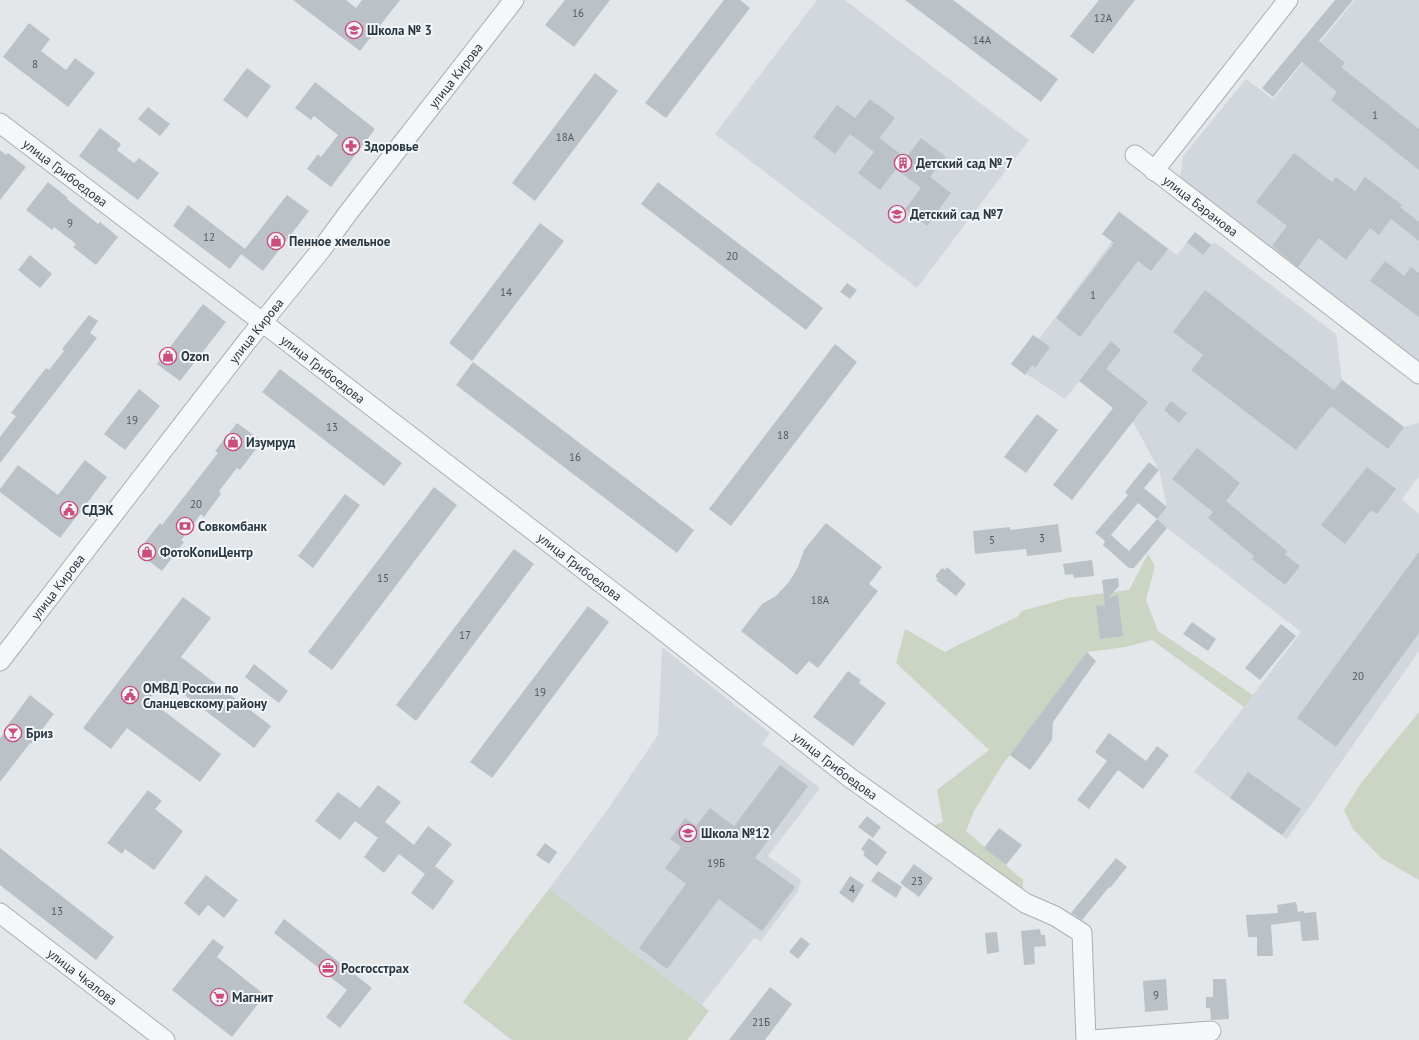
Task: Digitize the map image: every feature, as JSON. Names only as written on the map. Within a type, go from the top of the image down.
[{"type":"street","name":"улица Кирова","points":[[0,661],[262,322],[321,250],[348,213],[514,0]]},
{"type":"street","name":"улица Баранова","points":[[1288,0],[1154,171],[1419,374]]},
{"type":"street","name":"улица Грибоедова","points":[[0,123],[262,322],[849,776],[1025,904],[1055,916],[1082,933],[1086,1040]]},
{"type":"street","points":[[1135,155],[1154,171]]},
{"type":"street","name":"улица Чкалова","points":[[0,913],[165,1040]]},
{"type":"street","points":[[1091,1040],[1210,1032]]},
{"type":"shaded area","name":"Детский сад №7","points":[[817,0],[845,0],[1029,140],[917,288],[715,134]]},
{"type":"shaded area","points":[[1355,0],[1419,0],[1419,368],[1179,183],[1183,156],[1246,79],[1273,99]]},
{"type":"shaded area","points":[[1119,211],[1177,255],[1195,232],[1211,245],[1214,242],[1336,334],[1342,380],[1404,427],[1419,423],[1419,476],[1402,499],[1419,514],[1419,651],[1287,839],[1194,772],[1301,632],[1157,519],[1167,507],[1159,470],[1133,422],[1079,381],[1065,399],[1011,364],[1033,335],[1039,339],[1112,241],[1102,234]]},
{"type":"shaded area","name":"Школа №12","points":[[662,647],[770,733],[762,744],[820,788],[768,856],[801,880],[798,891],[761,941],[754,938],[702,1005],[709,1011],[687,1040],[512,1040],[463,1002],[608,809],[658,735]]},
{"type":"green space","points":[[1148,554],[1155,566],[1146,600],[1158,631],[1253,695],[1244,707],[1152,640],[1126,647],[1087,652],[1032,728],[1002,765],[974,811],[966,831],[1023,880],[1023,892],[932,826],[943,822],[937,790],[989,750],[896,663],[905,629],[945,652],[1017,617],[1022,611],[1068,598],[1129,590]]},
{"type":"green space","points":[[1419,712],[1419,880],[1381,858],[1353,829],[1344,810],[1361,783]]},
{"type":"green space","points":[[549,889],[709,1011],[687,1040],[512,1040],[463,1002]]},
{"type":"building","name":"Школа № 3","points":[[293,0],[346,0],[356,8],[362,0],[400,0],[360,51]]},
{"type":"building","points":[[565,0],[610,0],[574,47],[545,25]]},
{"type":"building","points":[[724,0],[740,0],[750,8],[666,118],[645,103]]},
{"type":"building","points":[[905,0],[953,0],[1058,79],[1041,102]]},
{"type":"building","points":[[1099,0],[1135,0],[1093,54],[1070,36]]},
{"type":"building","points":[[1335,0],[1353,0],[1319,41],[1345,63],[1341,67],[1419,129],[1419,170],[1331,100],[1337,92],[1302,62],[1273,97],[1262,88]]},
{"type":"building","points":[[29,23],[50,39],[41,51],[66,70],[75,58],[95,73],[68,107],[3,57]]},
{"type":"building","points":[[247,68],[271,86],[247,118],[223,100]]},
{"type":"building","points":[[595,73],[618,91],[535,201],[512,183]]},
{"type":"building","points":[[315,82],[375,129],[331,187],[307,169],[318,154],[321,157],[338,135],[314,116],[311,120],[295,108]]},
{"type":"building","name":"Детский сад № 7","points":[[870,99],[895,118],[879,138],[906,158],[921,138],[946,157],[930,177],[951,193],[927,226],[905,209],[921,188],[896,169],[880,190],[858,173],[874,152],[850,134],[835,154],[813,137],[837,105],[855,118]]},
{"type":"building","points":[[148,107],[170,124],[160,136],[138,119]]},
{"type":"building","points":[[100,128],[121,144],[117,150],[134,163],[139,158],[159,173],[138,200],[79,156]]},
{"type":"building","points":[[0,150],[6,155],[8,153],[26,167],[0,200]]},
{"type":"building","points":[[1294,153],[1332,182],[1336,177],[1355,191],[1365,177],[1402,205],[1400,207],[1419,222],[1419,241],[1391,219],[1379,235],[1370,228],[1346,260],[1319,238],[1298,267],[1272,246],[1287,226],[1256,202]]},
{"type":"building","points":[[48,182],[98,224],[100,222],[118,237],[96,265],[73,247],[76,244],[54,227],[52,230],[26,210]]},
{"type":"building","points":[[658,182],[823,308],[806,330],[641,204]]},
{"type":"building","points":[[287,195],[309,211],[263,271],[241,254]]},
{"type":"building","points":[[188,205],[245,249],[230,269],[173,226]]},
{"type":"building","points":[[1119,212],[1168,249],[1151,271],[1138,261],[1080,337],[1056,318],[1114,243],[1102,234]]},
{"type":"building","points":[[540,223],[564,241],[472,361],[449,343]]},
{"type":"building","points":[[1195,232],[1211,245],[1203,255],[1187,242]]},
{"type":"building","points":[[30,255],[52,274],[40,288],[18,270]]},
{"type":"building","points":[[1385,261],[1404,276],[1411,267],[1419,273],[1419,317],[1370,281]]},
{"type":"building","points":[[847,283],[857,290],[850,299],[840,292]]},
{"type":"building","points":[[1205,290],[1334,390],[1342,380],[1404,427],[1388,449],[1331,406],[1296,450],[1191,370],[1203,355],[1173,332]]},
{"type":"building","points":[[203,304],[226,322],[180,381],[157,364]]},
{"type":"building","points":[[89,315],[98,321],[90,333],[97,338],[0,463],[0,437],[16,416],[11,413],[46,368],[49,370],[64,351],[62,349]]},
{"type":"building","points":[[1033,335],[1050,347],[1035,368],[1032,365],[1025,375],[1011,364]]},
{"type":"building","points":[[1111,341],[1121,350],[1106,369],[1148,402],[1072,500],[1053,485],[1113,408],[1079,381]]},
{"type":"building","points":[[835,344],[857,362],[731,526],[709,509]]},
{"type":"building","points":[[473,362],[694,530],[677,553],[456,385]]},
{"type":"building","points":[[280,369],[402,463],[384,486],[262,392]]},
{"type":"building","points":[[139,389],[160,406],[125,450],[104,434]]},
{"type":"building","points":[[1171,401],[1187,413],[1179,423],[1164,410]]},
{"type":"building","points":[[1037,414],[1058,430],[1026,473],[1004,457]]},
{"type":"building","points":[[237,423],[262,441],[240,470],[237,468],[219,491],[221,494],[204,517],[201,514],[181,540],[184,542],[162,571],[137,552],[160,523],[162,525],[218,453],[215,451]]},
{"type":"building","points":[[1197,448],[1240,483],[1226,501],[1287,551],[1285,554],[1300,566],[1285,585],[1252,559],[1254,556],[1208,518],[1213,512],[1172,479]]},
{"type":"building","points":[[85,460],[107,477],[60,538],[0,492],[0,489],[18,465],[58,495]]},
{"type":"building","points":[[1149,462],[1159,470],[1144,488],[1167,507],[1157,519],[1167,528],[1134,568],[1129,568],[1103,545],[1105,541],[1095,533],[1128,495],[1125,492]],"holes":[[[1138,503],[1157,519],[1129,551],[1111,535]]]},
{"type":"building","points":[[1367,467],[1396,489],[1377,514],[1371,510],[1345,544],[1321,525]]},
{"type":"building","points":[[434,487],[457,505],[332,670],[308,652]]},
{"type":"building","points":[[345,494],[360,505],[313,568],[298,556]]},
{"type":"building","points":[[826,523],[882,567],[869,584],[878,591],[818,668],[809,661],[797,675],[741,631],[762,604],[776,596],[789,582],[798,567],[804,550]]},
{"type":"building","points":[[1058,524],[1062,552],[1027,556],[1026,549],[975,554],[973,531],[1010,527],[1010,530]]},
{"type":"building","points":[[514,549],[534,564],[416,721],[396,705]]},
{"type":"building","points":[[1419,552],[1419,633],[1336,747],[1297,718]]},
{"type":"building","points":[[1092,560],[1094,576],[1074,578],[1073,574],[1065,575],[1063,564]]},
{"type":"building","points":[[947,567],[966,584],[956,596],[936,580],[938,579],[935,576],[942,568],[945,570]]},
{"type":"building","points":[[1118,578],[1119,586],[1108,598],[1118,595],[1123,636],[1100,639],[1096,606],[1105,605],[1102,580]]},
{"type":"building","points":[[183,597],[211,618],[181,657],[271,726],[254,748],[164,679],[149,700],[221,754],[200,782],[127,728],[111,749],[83,728]]},
{"type":"building","points":[[588,606],[609,622],[492,778],[470,762]]},
{"type":"building","points":[[1192,622],[1216,639],[1208,651],[1183,634]]},
{"type":"building","points":[[1281,624],[1296,636],[1260,680],[1245,668]]},
{"type":"building","points":[[1087,652],[1096,661],[1053,722],[1052,740],[1030,770],[1010,755]]},
{"type":"building","points":[[254,664],[288,691],[279,703],[245,677]]},
{"type":"building","points":[[848,671],[861,680],[859,683],[886,703],[853,746],[813,717]]},
{"type":"building","points":[[30,695],[54,714],[0,782],[0,738]]},
{"type":"building","points":[[1109,733],[1146,761],[1157,746],[1169,755],[1143,789],[1118,770],[1089,809],[1077,800],[1107,761],[1095,752]]},
{"type":"building","points":[[780,765],[808,786],[755,858],[795,887],[762,931],[719,899],[667,969],[639,948],[686,884],[665,868],[681,847],[670,839],[685,818],[696,826],[710,808],[734,826]]},
{"type":"building","points":[[1248,772],[1301,809],[1282,835],[1230,798]]},
{"type":"building","points":[[378,785],[401,802],[385,822],[414,845],[428,826],[452,844],[435,866],[454,881],[433,910],[411,893],[425,874],[399,854],[384,873],[364,857],[378,838],[355,821],[340,840],[315,821],[338,792],[360,808]]},
{"type":"building","points":[[148,790],[162,801],[155,809],[183,831],[154,870],[125,849],[122,854],[107,843]]},
{"type":"building","points":[[867,816],[881,827],[873,838],[858,827]]},
{"type":"building","points":[[999,828],[1022,845],[1006,865],[984,848]]},
{"type":"building","points":[[869,838],[887,852],[877,866],[863,855],[865,853],[861,849]]},
{"type":"building","points":[[545,843],[557,852],[549,864],[536,855]]},
{"type":"building","points":[[0,848],[114,937],[96,960],[0,885]]},
{"type":"building","points":[[1116,858],[1127,867],[1110,888],[1109,887],[1082,920],[1071,913]]},
{"type":"building","points":[[914,864],[933,878],[919,897],[900,883]]},
{"type":"building","points":[[878,871],[902,887],[896,898],[871,881]]},
{"type":"building","points":[[206,875],[238,900],[224,918],[208,905],[199,916],[184,903]]},
{"type":"building","points":[[850,876],[864,885],[853,903],[839,893]]},
{"type":"building","points":[[1296,902],[1298,912],[1316,912],[1319,940],[1302,941],[1300,921],[1271,925],[1273,956],[1257,956],[1257,937],[1248,937],[1246,915],[1278,913],[1277,905]]},
{"type":"building","points":[[284,919],[372,988],[340,1028],[326,1017],[347,990],[274,933]]},
{"type":"building","points":[[1040,929],[1041,935],[1045,935],[1046,946],[1034,947],[1035,964],[1024,965],[1021,931]]},
{"type":"building","points":[[997,932],[999,952],[987,954],[985,933]]},
{"type":"building","points":[[801,937],[810,944],[798,959],[789,952]]},
{"type":"building","points":[[213,939],[224,947],[217,957],[265,995],[232,1037],[172,990]]},
{"type":"building","points":[[1166,979],[1168,1010],[1145,1012],[1143,981]]},
{"type":"building","points":[[1213,979],[1226,979],[1229,1019],[1211,1020],[1210,1008],[1206,1008],[1206,997],[1213,997]]},
{"type":"building","points":[[770,987],[792,1004],[765,1040],[729,1040]]},
{"type":"place","name":"Школа № 3","points":[[354,30]]},
{"type":"place","name":"Здоровье","points":[[351,146]]},
{"type":"place","name":"Детский сад № 7","points":[[903,163]]},
{"type":"place","name":"Детский сад №7","points":[[897,214]]},
{"type":"place","name":"Пенное хмельное","points":[[276,241]]},
{"type":"place","name":"Ozon","points":[[168,356]]},
{"type":"place","name":"Изумруд","points":[[233,442]]},
{"type":"place","name":"СДЭК","points":[[69,510]]},
{"type":"place","name":"Совкомбанк","points":[[185,526]]},
{"type":"place","name":"ФотоКопиЦентр","points":[[147,552]]},
{"type":"place","name":"ОМВД России по Сланцевскому району","points":[[130,695]]},
{"type":"place","name":"Бриз","points":[[13,733]]},
{"type":"place","name":"Школа №12","points":[[688,833]]},
{"type":"place","name":"Росгосстрах","points":[[328,968]]},
{"type":"place","name":"Магнит","points":[[219,997]]}]
